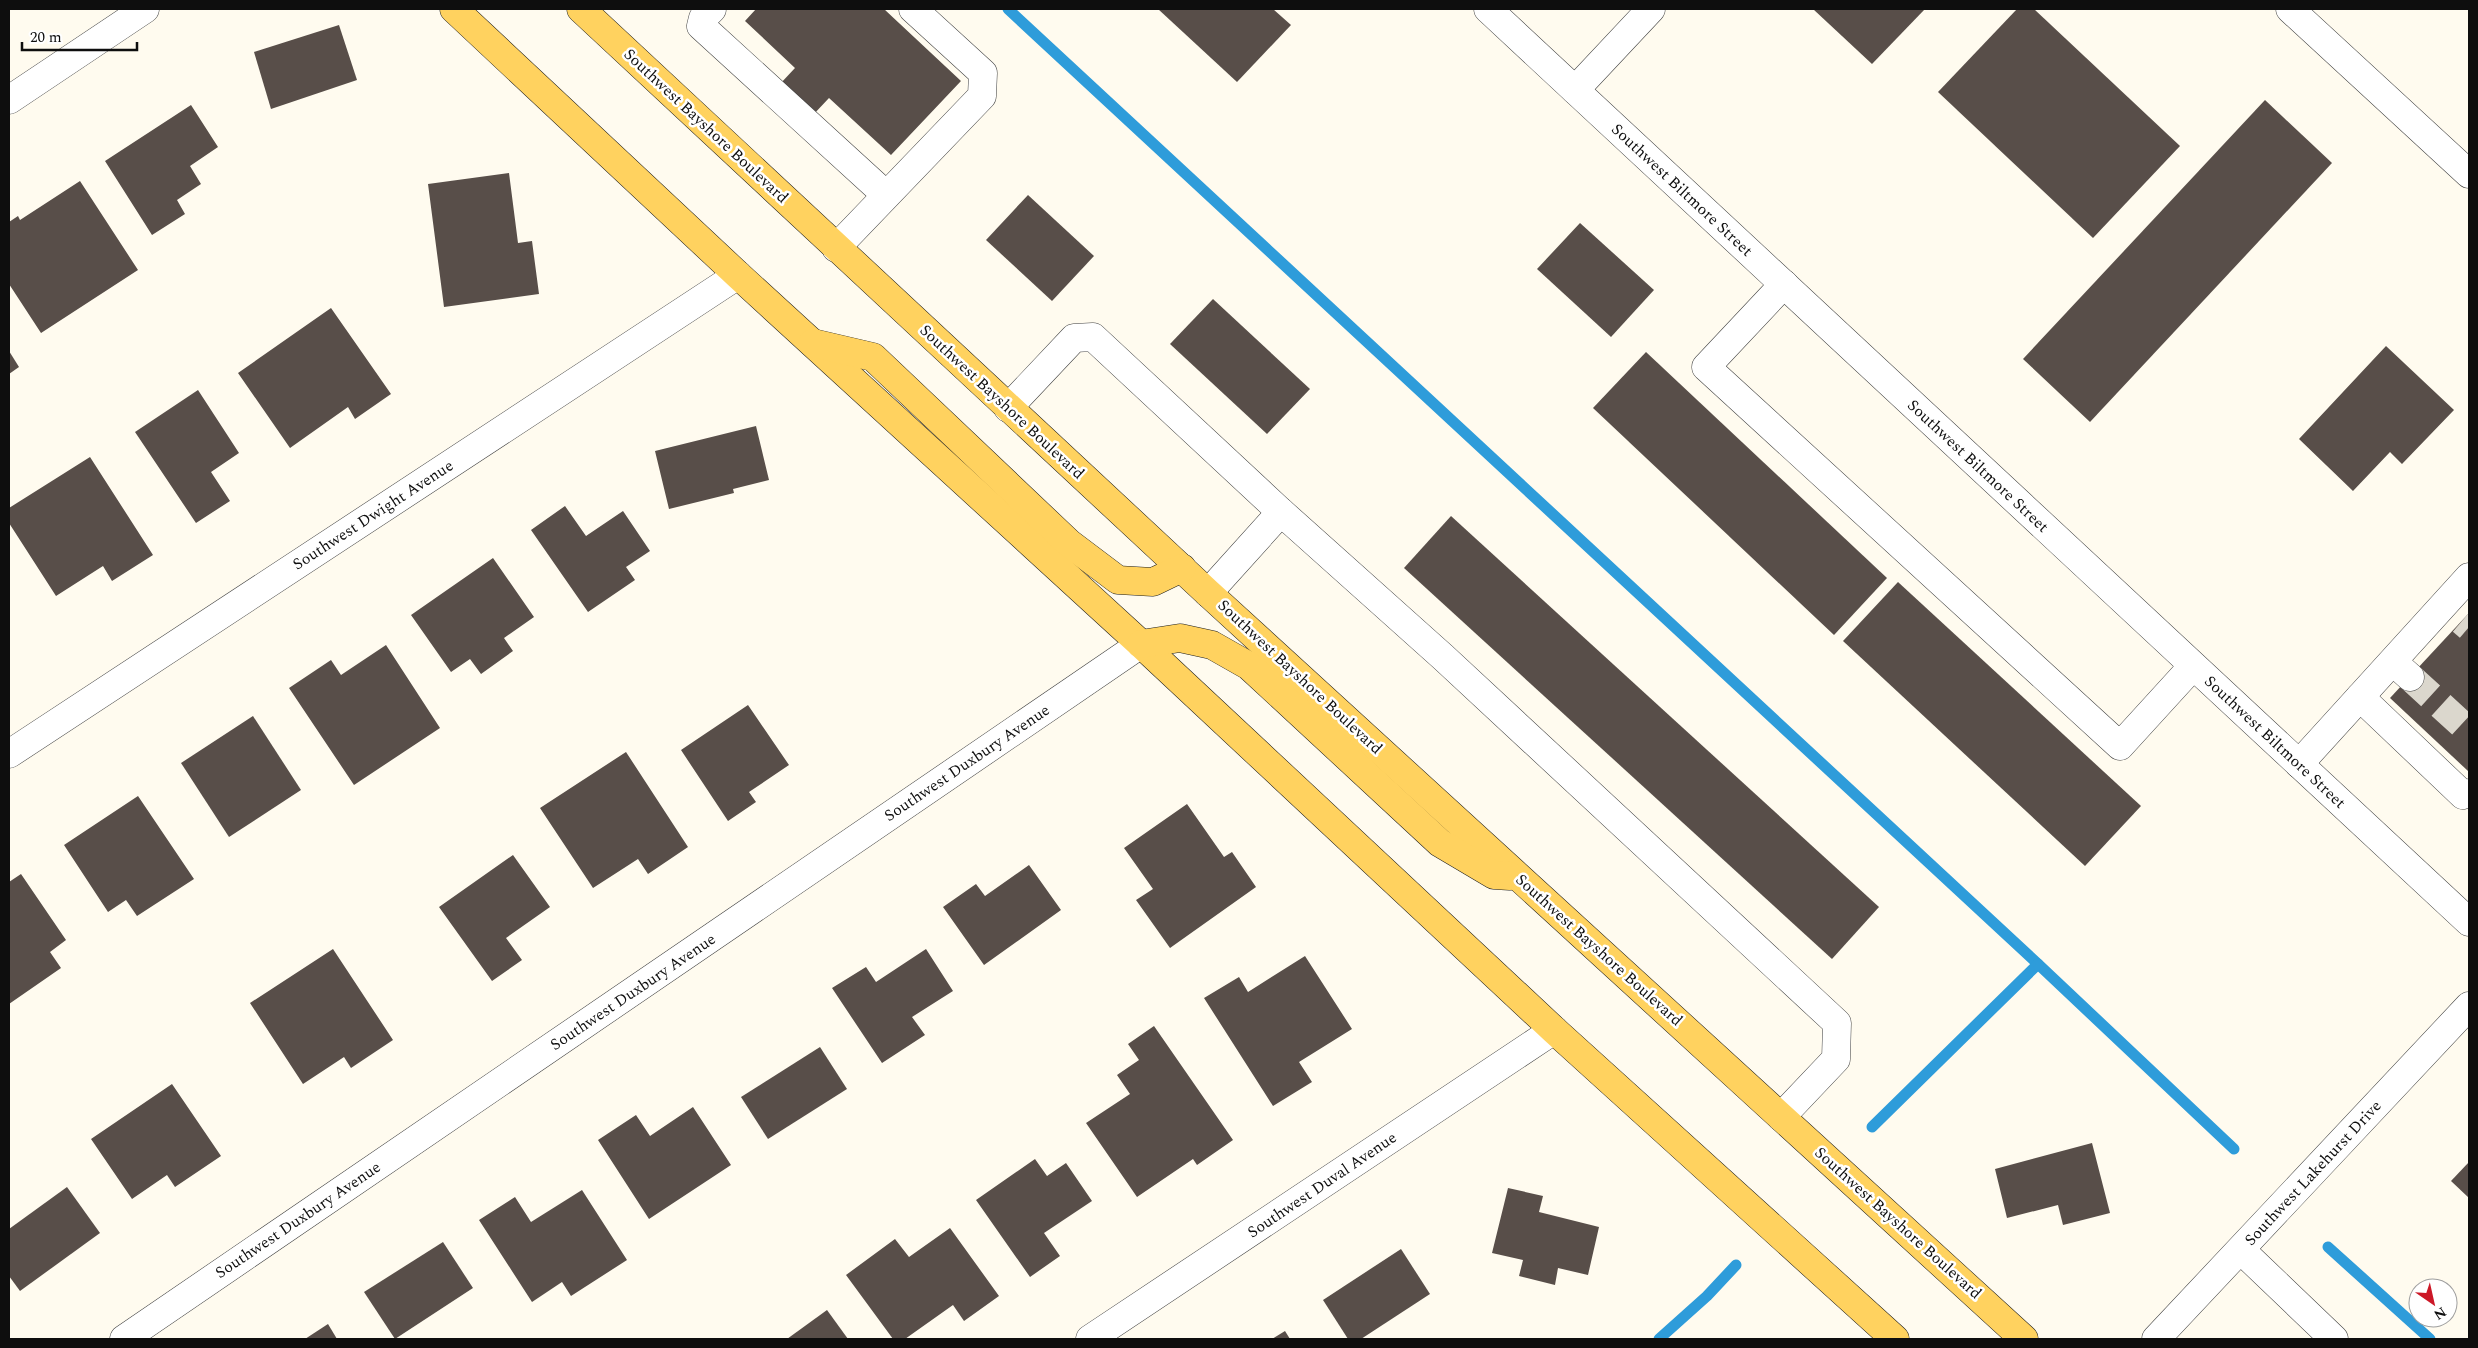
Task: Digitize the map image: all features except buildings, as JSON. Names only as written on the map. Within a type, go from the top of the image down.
[{"type":"main road","points":[[454,9],[738,275],[1141,644],[1554,1030],[1895,1339]]},
{"type":"main road","name":"Southwest Bayshore Boulevard","points":[[581,9],[1208,593],[2024,1339]]},
{"type":"main road","points":[[812,343],[874,357],[1069,543],[1118,580],[1153,582],[1182,568]]},
{"type":"main road","points":[[1141,644],[1180,638],[1212,645],[1249,666],[1440,843],[1494,875],[1517,876]]},
{"type":"street","points":[[9,100],[145,9]]},
{"type":"street","points":[[712,9],[703,18],[701,26],[886,194]]},
{"type":"street","points":[[836,248],[982,96],[983,73],[913,9]]},
{"type":"street","name":"Southwest Biltmore Street","points":[[1488,9],[2469,922]]},
{"type":"street","points":[[1575,90],[1651,9]]},
{"type":"street","points":[[2290,9],[2469,174]]},
{"type":"street","name":"Southwest Dwight Avenue","points":[[9,754],[738,275]]},
{"type":"street","points":[[1784,284],[1706,367],[2120,746],[2193,666]]},
{"type":"street","points":[[1008,408],[1074,338],[1093,337],[1281,512],[1443,656],[1837,1023],[1836,1059],[1781,1116]]},
{"type":"street","points":[[1208,593],[1281,512]]},
{"type":"street","points":[[2299,764],[2360,697],[2401,669],[2454,612],[2469,577]]},
{"type":"street","name":"Southwest Duxbury Avenue","points":[[124,1339],[1141,644]]},
{"type":"street","points":[[2360,697],[2463,795],[2469,793]]},
{"type":"street","name":"Southwest Lakehurst Drive","points":[[2156,1339],[2469,1006]]},
{"type":"street","name":"Southwest Duval Avenue","points":[[1090,1339],[1554,1030]]},
{"type":"street","points":[[2241,1250],[2334,1339]]},
{"type":"waterway","points":[[1008,9],[2038,964],[2234,1149]]},
{"type":"waterway","points":[[1872,1127],[2038,964]]},
{"type":"waterway","points":[[2328,1247],[2430,1339]]},
{"type":"waterway","points":[[1659,1339],[1707,1296],[1736,1265]]},
{"type":"tunnel","points":[[2462,621],[2469,627]]},
{"type":"tunnel","points":[[2410,677],[2469,731]]}]
